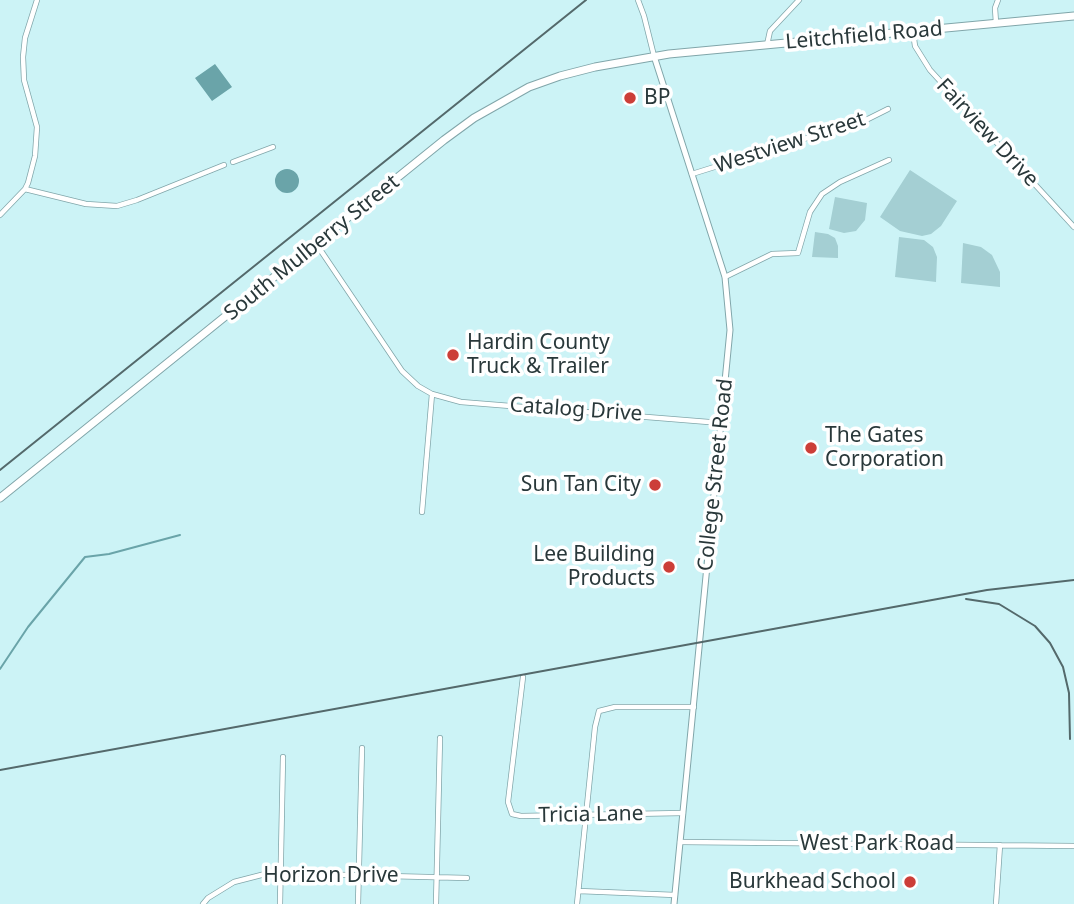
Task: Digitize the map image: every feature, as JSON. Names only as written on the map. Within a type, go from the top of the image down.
[{"type":"main road","name":"Leitchfield Road","points":[[654,56],[1074,16]]},
{"type":"main road","name":"South Mulberry Street","points":[[0,498],[444,140],[499,103],[529,87],[560,76],[654,56]]},
{"type":"street","points":[[0,215],[28,183],[35,156],[37,135],[34,110],[24,79],[23,57],[37,0]]},
{"type":"street","points":[[638,0],[654,56]]},
{"type":"street","points":[[767,45],[770,31],[799,0]]},
{"type":"street","points":[[996,24],[995,8],[998,0]]},
{"type":"street","name":"Fairview Drive","points":[[913,32],[915,46],[930,71],[1074,227]]},
{"type":"street","name":"College Street Road","points":[[654,56],[724,277],[730,330],[674,904]]},
{"type":"street","name":"Westview Street","points":[[692,174],[868,119],[888,109]]},
{"type":"street","points":[[233,162],[273,147]]},
{"type":"street","points":[[724,277],[772,254],[798,253],[810,212],[822,194],[840,182],[889,160]]},
{"type":"street","points":[[24,188],[86,204],[117,206],[224,165]]},
{"type":"street","points":[[317,244],[402,371],[418,386],[432,394],[422,512]]},
{"type":"street","name":"Catalog Drive","points":[[432,394],[461,402],[721,423]]},
{"type":"street","name":"Tricia Lane","points":[[523,677],[508,802],[512,814],[682,813]]},
{"type":"street","points":[[578,904],[595,728],[599,711],[615,707],[694,707]]},
{"type":"street","points":[[436,904],[440,738]]},
{"type":"street","points":[[358,904],[362,748]]},
{"type":"street","points":[[280,904],[282,757]]},
{"type":"street","name":"West Park Road","points":[[680,842],[1074,846]]},
{"type":"street","points":[[996,904],[1000,845]]},
{"type":"street","name":"Horizon Drive","points":[[203,904],[234,882],[256,875],[280,873],[467,878]]},
{"type":"street","points":[[579,891],[675,895]]},
{"type":"shaded area","points":[[215,64],[232,87],[212,101],[195,78]]},
{"type":"shaded area","points":[[287,169],[298,176],[299,181],[292,192],[287,193],[276,186],[275,181],[282,170]]},
{"type":"shaded area","points":[[910,170],[957,201],[941,226],[931,234],[922,236],[900,231],[880,217]]},
{"type":"shaded area","points":[[835,197],[867,203],[865,220],[856,231],[844,233],[829,229]]},
{"type":"shaded area","points":[[815,232],[835,238],[838,258],[812,257]]},
{"type":"shaded area","points":[[899,237],[924,240],[933,247],[937,257],[936,282],[895,277]]},
{"type":"shaded area","points":[[963,243],[981,247],[992,255],[1000,272],[1000,287],[961,283]]},
{"type":"waterway","points":[[0,669],[28,627],[85,557],[109,554],[180,535]]},
{"type":"railway","points":[[0,470],[586,0]]},
{"type":"railway","points":[[0,770],[987,590],[1074,580]]},
{"type":"railway","points":[[966,599],[999,604],[1035,626],[1050,643],[1063,667],[1069,693],[1070,739]]},
{"type":"place","name":"BP","points":[[630,98]]},
{"type":"place","name":"Hardin County Truck & Trailer","points":[[453,355]]},
{"type":"place","name":"The Gates Corporation","points":[[811,448]]},
{"type":"place","name":"Sun Tan City","points":[[655,485]]},
{"type":"place","name":"Lee Building Products","points":[[669,567]]},
{"type":"place","name":"Burkhead School","points":[[910,882]]}]
